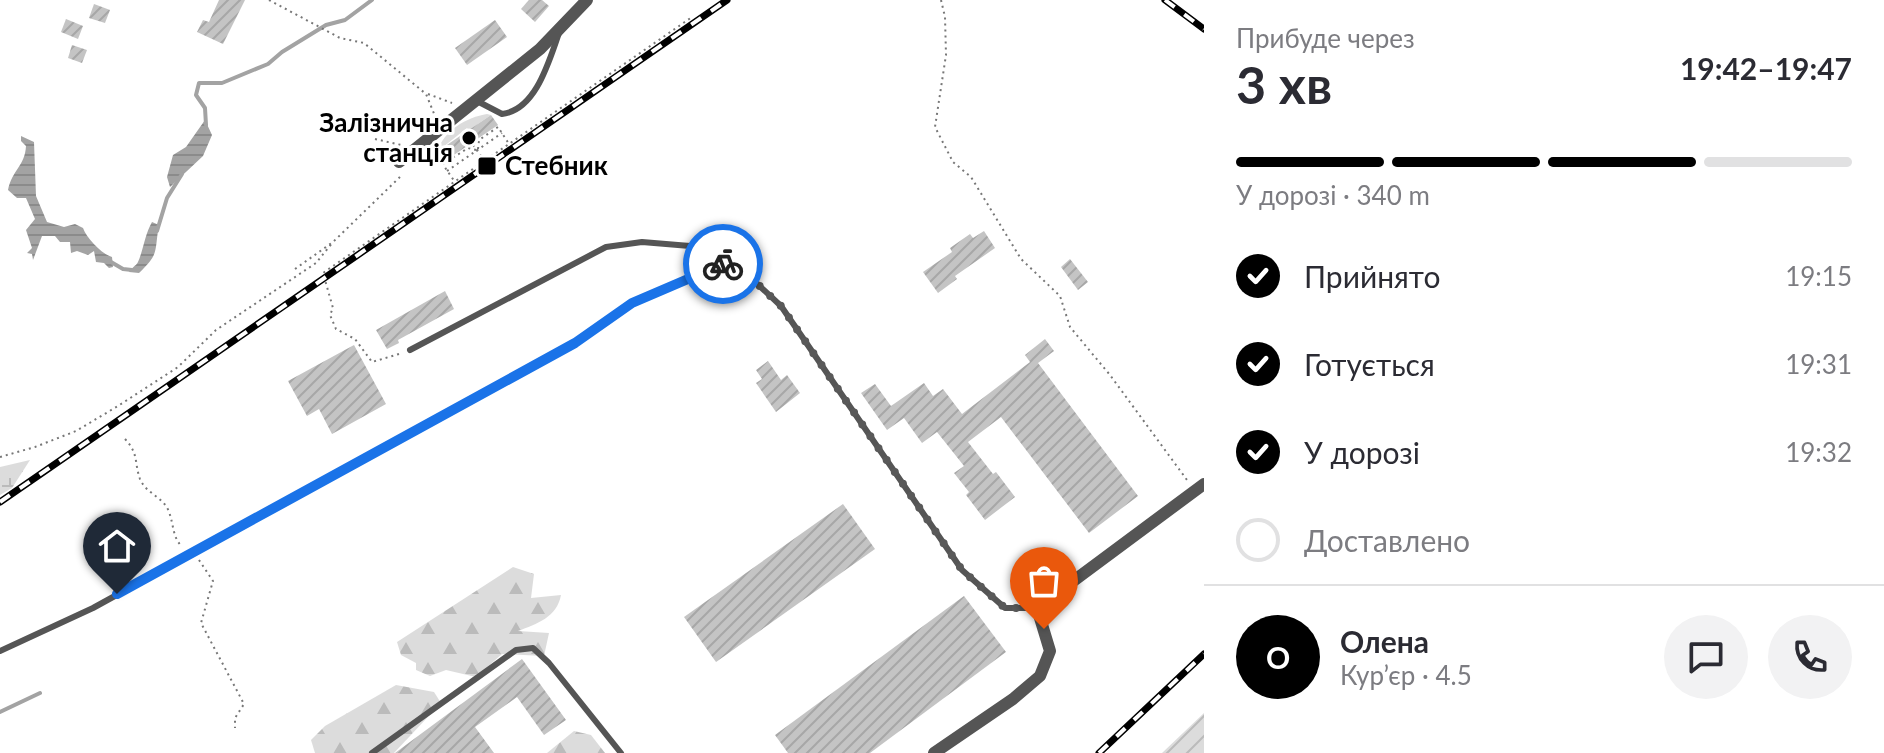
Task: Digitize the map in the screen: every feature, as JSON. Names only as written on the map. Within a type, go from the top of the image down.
[{"type":"street","points":[[401,168],[410,152],[560,31],[587,0]]},
{"type":"street","points":[[934,753],[1013,699],[1040,676],[1050,651],[1037,608],[1199,487]]},
{"type":"lane","points":[[472,105],[502,114],[519,108],[546,70],[560,31]]},
{"type":"lane","points":[[410,350],[606,247],[642,242],[690,246],[751,278],[781,306],[962,570],[1005,608],[1037,608]]},
{"type":"lane","points":[[0,651],[93,608],[575,343],[632,303],[725,263]]},
{"type":"lane","points":[[372,753],[516,650],[533,648],[549,663],[621,753]]},
{"type":"path","points":[[269,0],[340,38],[364,43],[426,94],[472,105]]},
{"type":"path","points":[[941,0],[945,17],[946,55],[935,127],[953,162],[971,177],[1021,259],[1060,296],[1070,327],[1199,487]]},
{"type":"path","points":[[410,350],[372,362],[355,339],[336,329],[330,315],[333,308],[323,273],[692,17]]},
{"type":"path","points":[[426,94],[439,129]]},
{"type":"path","points":[[477,150],[479,140],[498,127],[509,144]]},
{"type":"path","points":[[447,171],[502,133]]},
{"type":"path","points":[[487,134],[492,140]]},
{"type":"path","points":[[375,139],[402,145],[410,152]]},
{"type":"path","points":[[473,145],[485,161]]},
{"type":"path","points":[[443,164],[468,148],[477,150]]},
{"type":"path","points":[[435,153],[455,182]]},
{"type":"path","points":[[455,156],[459,162]]},
{"type":"path","points":[[0,457],[76,431],[178,367],[216,330],[316,263],[401,168]]},
{"type":"path","points":[[295,269],[333,242]]},
{"type":"path","points":[[125,439],[135,449],[141,480],[150,493],[164,502],[178,544],[208,570],[213,581],[201,623],[244,704],[235,718],[235,728]]},
{"type":"green space","points":[[491,115],[469,130],[467,128],[438,151],[450,131],[472,118]]},
{"type":"green space","points":[[30,460],[12,488],[0,495],[0,467]]},
{"type":"green space","points":[[513,567],[534,574],[531,598],[561,595],[551,614],[518,631],[549,633],[544,656],[502,654],[476,677],[446,670],[430,676],[416,670],[416,663],[401,655],[397,642]]},
{"type":"green space","points":[[396,685],[434,692],[441,703],[394,753],[315,753],[311,740],[325,726]]},
{"type":"green space","points":[[1204,713],[1204,753],[1162,753]]},
{"type":"green space","points":[[574,731],[591,735],[605,753],[547,753]]},
{"type":"shaded area","points":[[205,120],[212,135],[203,156],[170,187],[167,177],[173,155],[186,147]]},
{"type":"shaded area","points":[[21,136],[34,142],[36,196],[47,222],[64,227],[75,224],[83,228],[95,246],[112,257],[113,267],[96,262],[94,251],[88,255],[77,251],[71,253],[70,242],[60,242],[55,236],[42,236],[33,260],[32,254],[27,253],[32,248],[26,230],[35,219],[26,198],[17,198],[8,190],[25,153],[26,146]]},
{"type":"shaded area","points":[[152,222],[159,225],[153,256],[139,273],[129,272],[138,262]]},
{"type":"building","points":[[219,0],[245,0],[223,44],[197,32],[203,20],[209,22]]},
{"type":"building","points":[[529,0],[542,0],[549,6],[535,22],[521,9]]},
{"type":"building","points":[[94,4],[110,10],[105,23],[89,18]]},
{"type":"building","points":[[66,19],[83,26],[78,39],[61,32]]},
{"type":"building","points":[[495,20],[507,37],[467,65],[455,48]]},
{"type":"building","points":[[72,45],[87,50],[82,63],[68,58]]},
{"type":"building","name":"Залізнична станція","points":[[491,115],[498,125],[445,161],[438,151]]},
{"type":"building","points":[[984,231],[995,248],[955,276],[957,279],[938,293],[923,272],[952,252],[950,248],[970,234],[973,238]]},
{"type":"building","points":[[1070,259],[1088,282],[1078,290],[1061,267]]},
{"type":"building","points":[[445,291],[454,309],[387,349],[376,330]]},
{"type":"building","points":[[1045,339],[1054,351],[1038,363],[1138,496],[1089,533],[1001,417],[968,442],[1015,497],[985,520],[954,473],[964,466],[937,432],[922,443],[904,418],[887,430],[861,393],[875,384],[891,406],[924,383],[933,396],[943,389],[962,414],[1030,362],[1025,355]]},
{"type":"building","points":[[354,345],[386,404],[332,434],[319,409],[307,416],[288,381]]},
{"type":"building","points":[[768,361],[781,380],[787,375],[800,393],[776,412],[756,383],[762,379],[756,370]]},
{"type":"building","points":[[843,504],[875,549],[716,662],[684,617]]},
{"type":"building","points":[[964,596],[1006,652],[870,753],[788,753],[775,735]]},
{"type":"building","points":[[522,659],[566,720],[544,735],[517,697],[475,727],[494,753],[395,753]]},
{"type":"waterway","points":[[206,125],[205,108],[196,95],[199,83],[222,83],[268,64],[282,52],[326,25],[345,20],[372,0]]},
{"type":"waterway","points":[[157,231],[167,198],[182,174]]},
{"type":"waterway","points":[[111,262],[132,270]]},
{"type":"waterway","points":[[0,712],[40,693]]},
{"type":"railway","points":[[0,502],[727,0]]},
{"type":"railway","points":[[1165,0],[1204,29]]},
{"type":"railway","points":[[1099,753],[1204,654]]},
{"type":"way so far","points":[[723,264],[751,278],[781,306],[962,570],[1005,608],[1037,608],[1044,629]]},
{"type":"place","name":"Залізнична станція","points":[[469,138]]},
{"type":"place","name":"Стебник","points":[[487,166]]},
{"type":"route","points":[[117,594],[575,343],[632,303],[723,264]]}]
